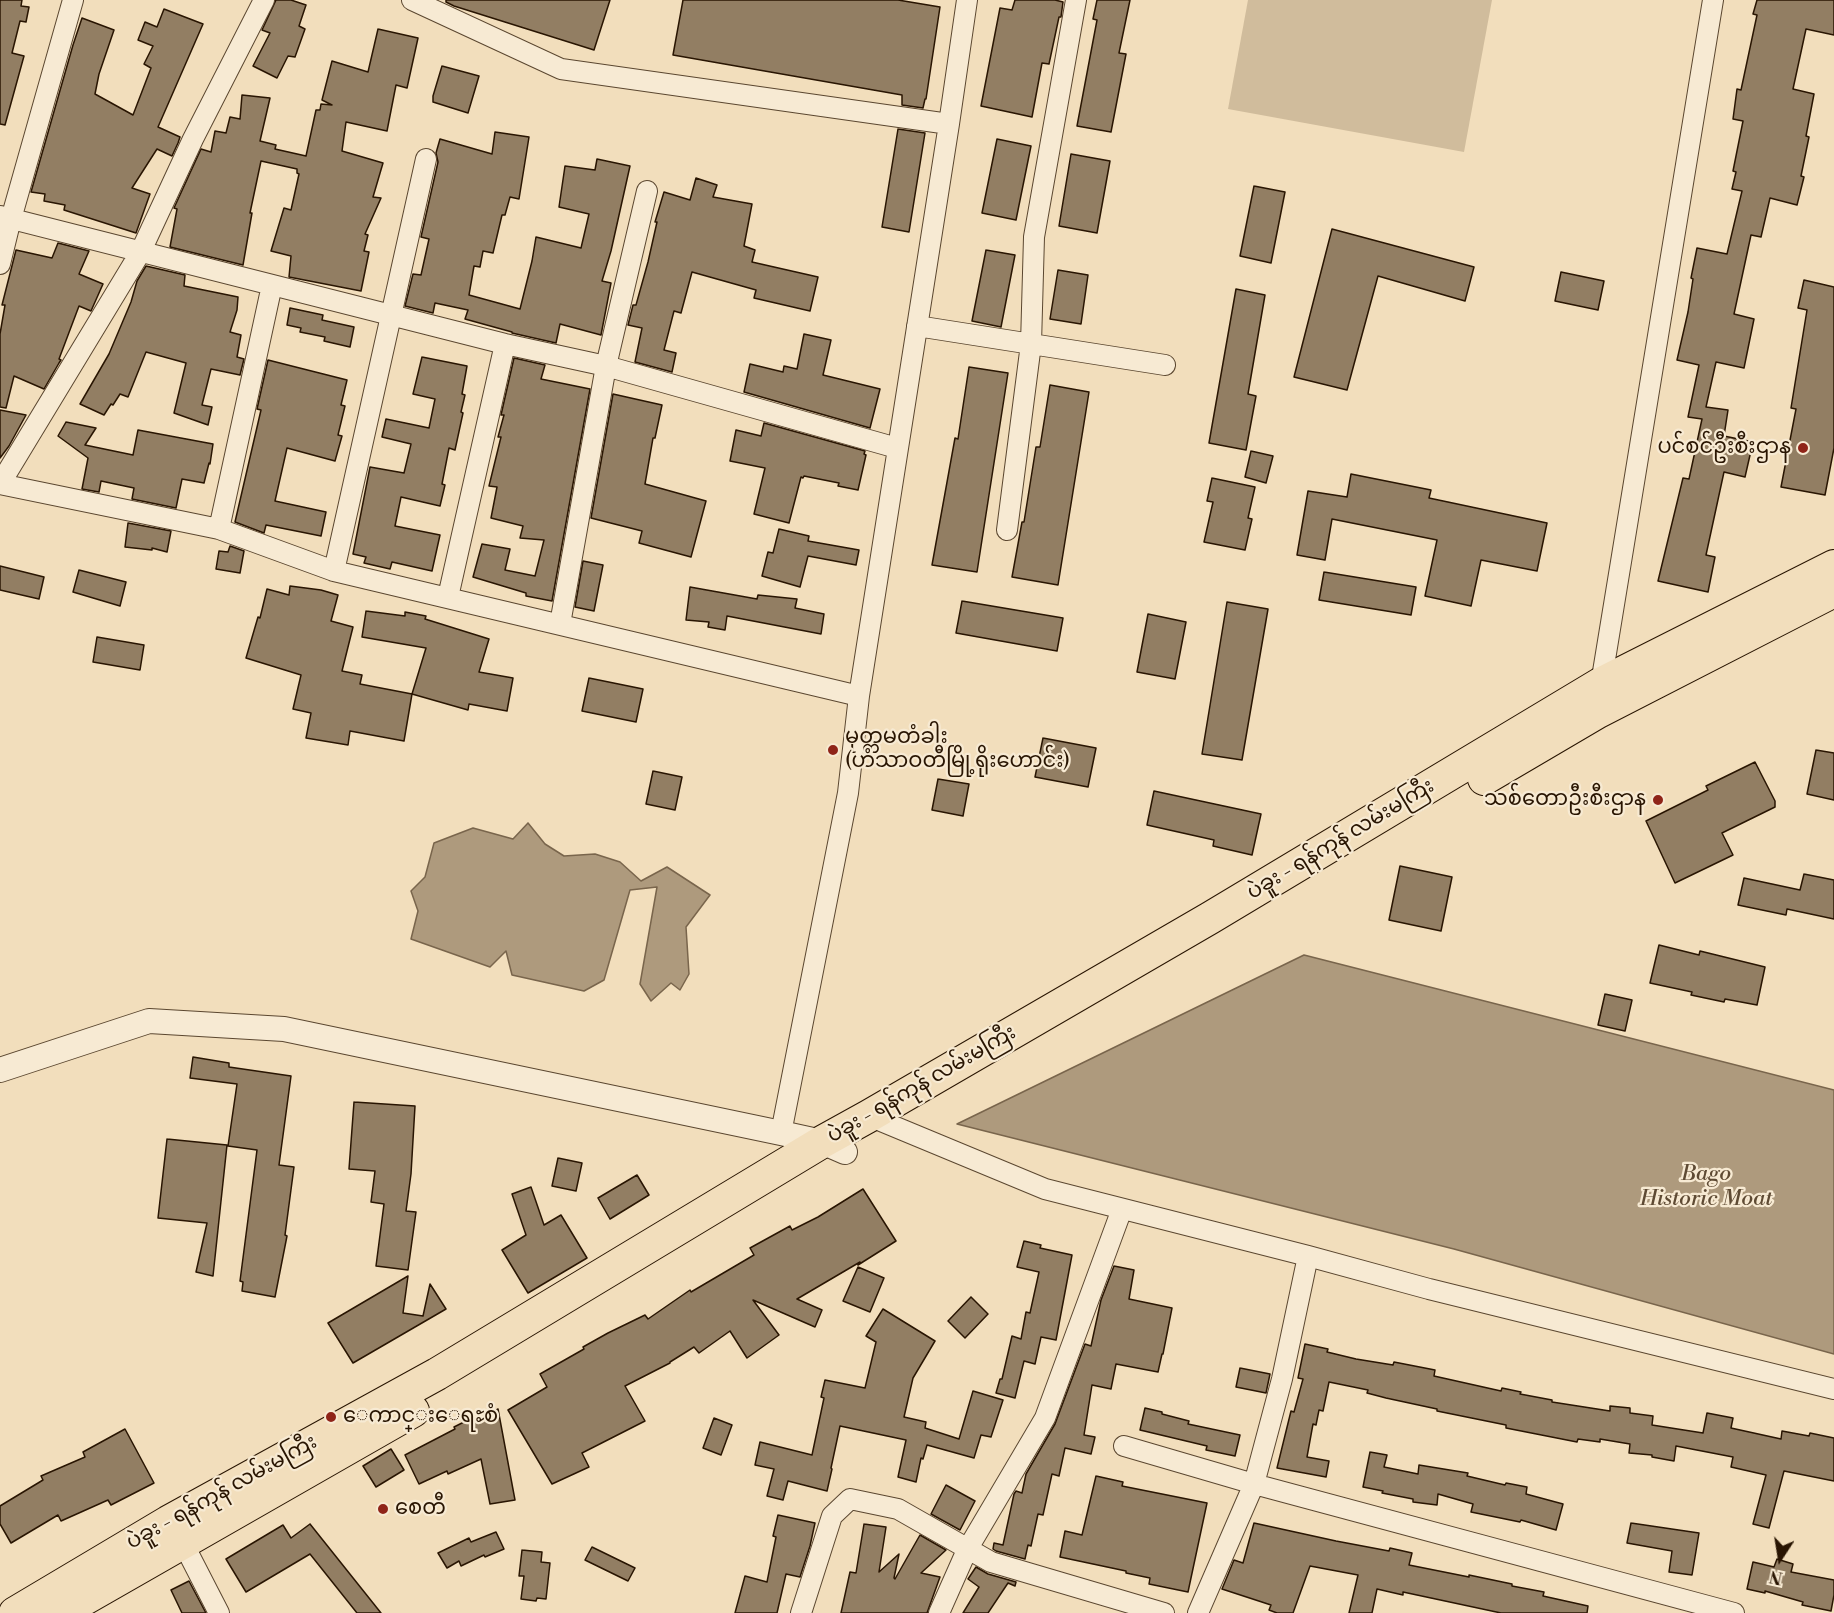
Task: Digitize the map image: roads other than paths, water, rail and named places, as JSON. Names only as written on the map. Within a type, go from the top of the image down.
[{"type":"highway","name":"ပဲခူး - ရန်ကုန် လမ်းမကြီး","points":[[15,1613],[168,1522],[437,1374],[880,1121],[1220,912],[1834,566]]},
{"type":"highway","name":"ပဲခူး - ရန်ကုန် လမ်းမကြီး","points":[[1599,698],[1834,591]]},
{"type":"highway","name":"ပဲခူး - ရန်ကုန် လမ်းမကြီး","points":[[60,1613],[448,1392],[834,1147]]},
{"type":"street","points":[[0,264],[5,218],[73,0]]},
{"type":"street","points":[[264,0],[192,139],[141,253],[0,484],[219,529],[334,571],[859,696]]},
{"type":"street","points":[[412,0],[561,69],[949,124]]},
{"type":"street","points":[[781,1133],[848,793],[859,696],[967,0]]},
{"type":"street","points":[[1007,530],[1031,344],[1034,237],[1076,0]]},
{"type":"street","points":[[1599,698],[1713,0]]},
{"type":"street","points":[[334,571],[426,159]]},
{"type":"street","points":[[560,624],[606,366],[647,191]]},
{"type":"street","points":[[5,218],[505,344],[606,366],[897,448]]},
{"type":"street","points":[[219,529],[272,285]]},
{"type":"street","points":[[917,326],[1165,365]]},
{"type":"street","points":[[448,597],[505,344]]},
{"type":"street","points":[[0,1070],[149,1021],[284,1029],[781,1133],[834,1147]]},
{"type":"street","points":[[880,1121],[1045,1189],[1429,1289],[1834,1389]]},
{"type":"street","points":[[939,1613],[967,1550],[1045,1418],[1122,1209]]},
{"type":"street","points":[[1198,1613],[1254,1484],[1282,1379],[1308,1256]]},
{"type":"street","points":[[1124,1446],[1254,1484],[1734,1613]]},
{"type":"street","points":[[801,1613],[832,1516],[850,1499],[898,1509],[991,1562],[1164,1613]]},
{"type":"street","points":[[183,1543],[219,1613]]},
{"type":"water","points":[[528,823],[545,844],[564,856],[595,854],[620,862],[641,881],[667,867],[710,895],[686,927],[689,974],[680,990],[671,983],[651,1001],[640,984],[657,887],[630,890],[604,980],[584,991],[512,975],[506,951],[490,967],[411,939],[418,911],[411,891],[425,877],[434,843],[473,828],[513,839]]},
{"type":"water","name":"Bago Historic Moat","points":[[1304,955],[1834,1090],[1834,1354],[1454,1249],[957,1124]]},
{"type":"place","name":"ပင်စင်ဦးစီးဌာန","points":[[1803,448]]},
{"type":"place","name":"မုတ္တမတံခါး (ဟံသာဝတီမြို့ရိုးဟောင်း)","points":[[833,750]]},
{"type":"place","name":"သစ်တောဦးစီးဌာန","points":[[1658,800]]},
{"type":"place","name":"ေကာင္းေရႊစံ","points":[[331,1417]]},
{"type":"place","name":"စေတီ","points":[[383,1509]]}]
